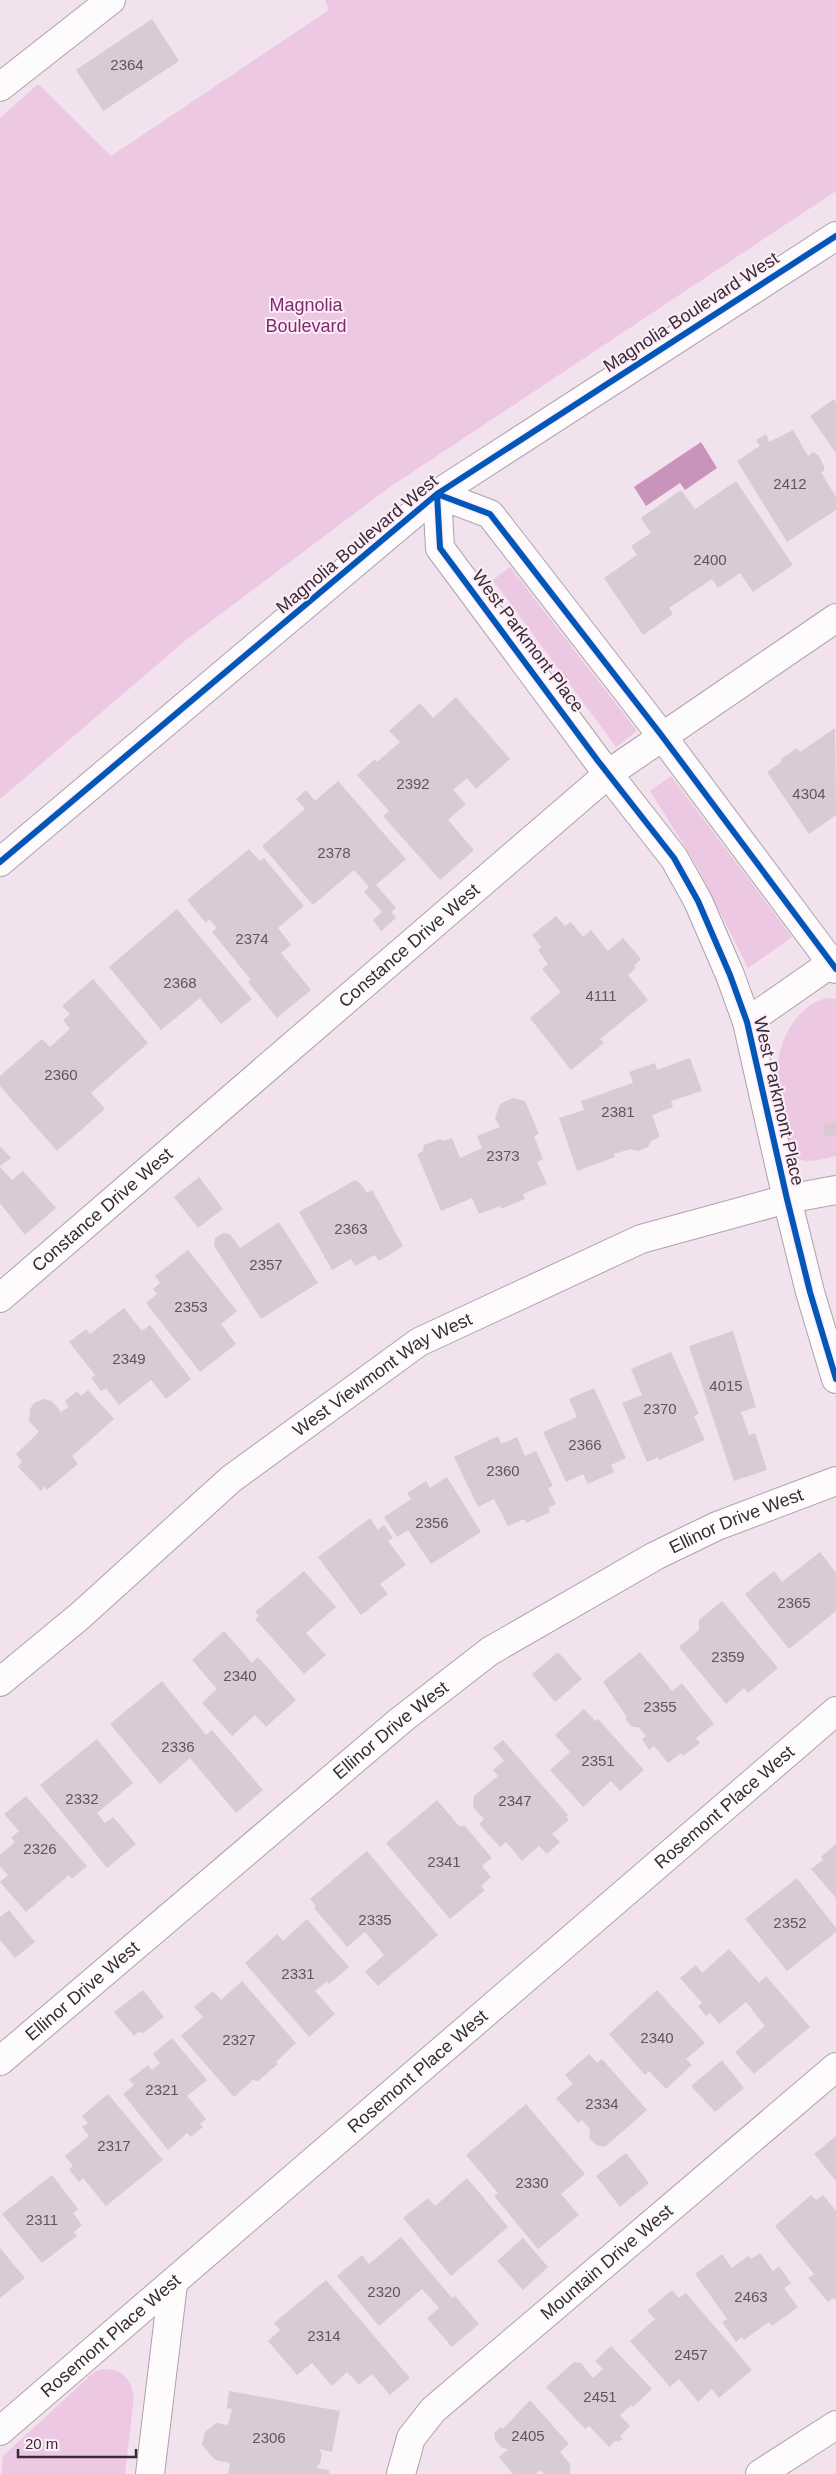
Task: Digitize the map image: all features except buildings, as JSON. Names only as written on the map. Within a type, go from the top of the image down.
[{"type":"street","points":[[0,87],[111,0]]},
{"type":"street","name":"Magnolia Boulevard West","points":[[0,862],[437,494],[836,236]]},
{"type":"street","points":[[437,494],[490,514],[662,736],[834,964],[747,1022]]},
{"type":"street","name":"West Parkmont Place","points":[[437,494],[440,548],[608,774],[674,858],[698,901],[730,975],[747,1022],[810,1292],[836,1379]]},
{"type":"street","name":"Constance Drive West","points":[[0,1298],[608,774],[836,618]]},
{"type":"street","name":"West Viewmont Way West","points":[[0,1682],[81,1615],[231,1479],[419,1342],[641,1239],[787,1199],[836,1190]]},
{"type":"street","name":"Ellinor Drive West","points":[[0,2062],[401,1720],[490,1651],[664,1552],[717,1526],[836,1481]]},
{"type":"street","name":"Rosemont Place West","points":[[0,2431],[836,1712]]},
{"type":"street","name":"Mountain Drive West","points":[[401,2474],[411,2438],[433,2410],[836,2067]]},
{"type":"street","points":[[150,2474],[173,2284]]},
{"type":"street","points":[[760,2474],[836,2425]]},
{"type":"green space","name":"Magnolia Boulevard","points":[[325,0],[836,0],[836,191],[387,489],[186,640],[0,799],[0,118],[38,84],[111,156],[329,10]]},
{"type":"green space","points":[[510,567],[637,731],[616,747],[493,580]]},
{"type":"green space","points":[[671,776],[792,937],[748,968],[694,861],[650,791]]},
{"type":"green space","points":[[827,998],[836,999],[836,1156],[812,1161],[803,1160],[790,1151],[786,1140],[777,1081],[778,1064],[784,1040],[797,1018],[816,1002]]},
{"type":"green space","points":[[102,2369],[109,2369],[124,2375],[130,2384],[134,2396],[125,2474],[1,2474],[3,2456],[93,2373]]},
{"type":"shaded area","points":[[701,442],[717,468],[685,490],[680,483],[646,506],[634,487]]},
{"type":"cycle path","points":[[0,862],[437,494],[836,236]]},
{"type":"cycle path","points":[[836,969],[662,736],[490,514],[437,494],[440,548],[598,761],[674,858],[698,901],[730,975],[747,1022],[810,1292],[836,1379]]}]
